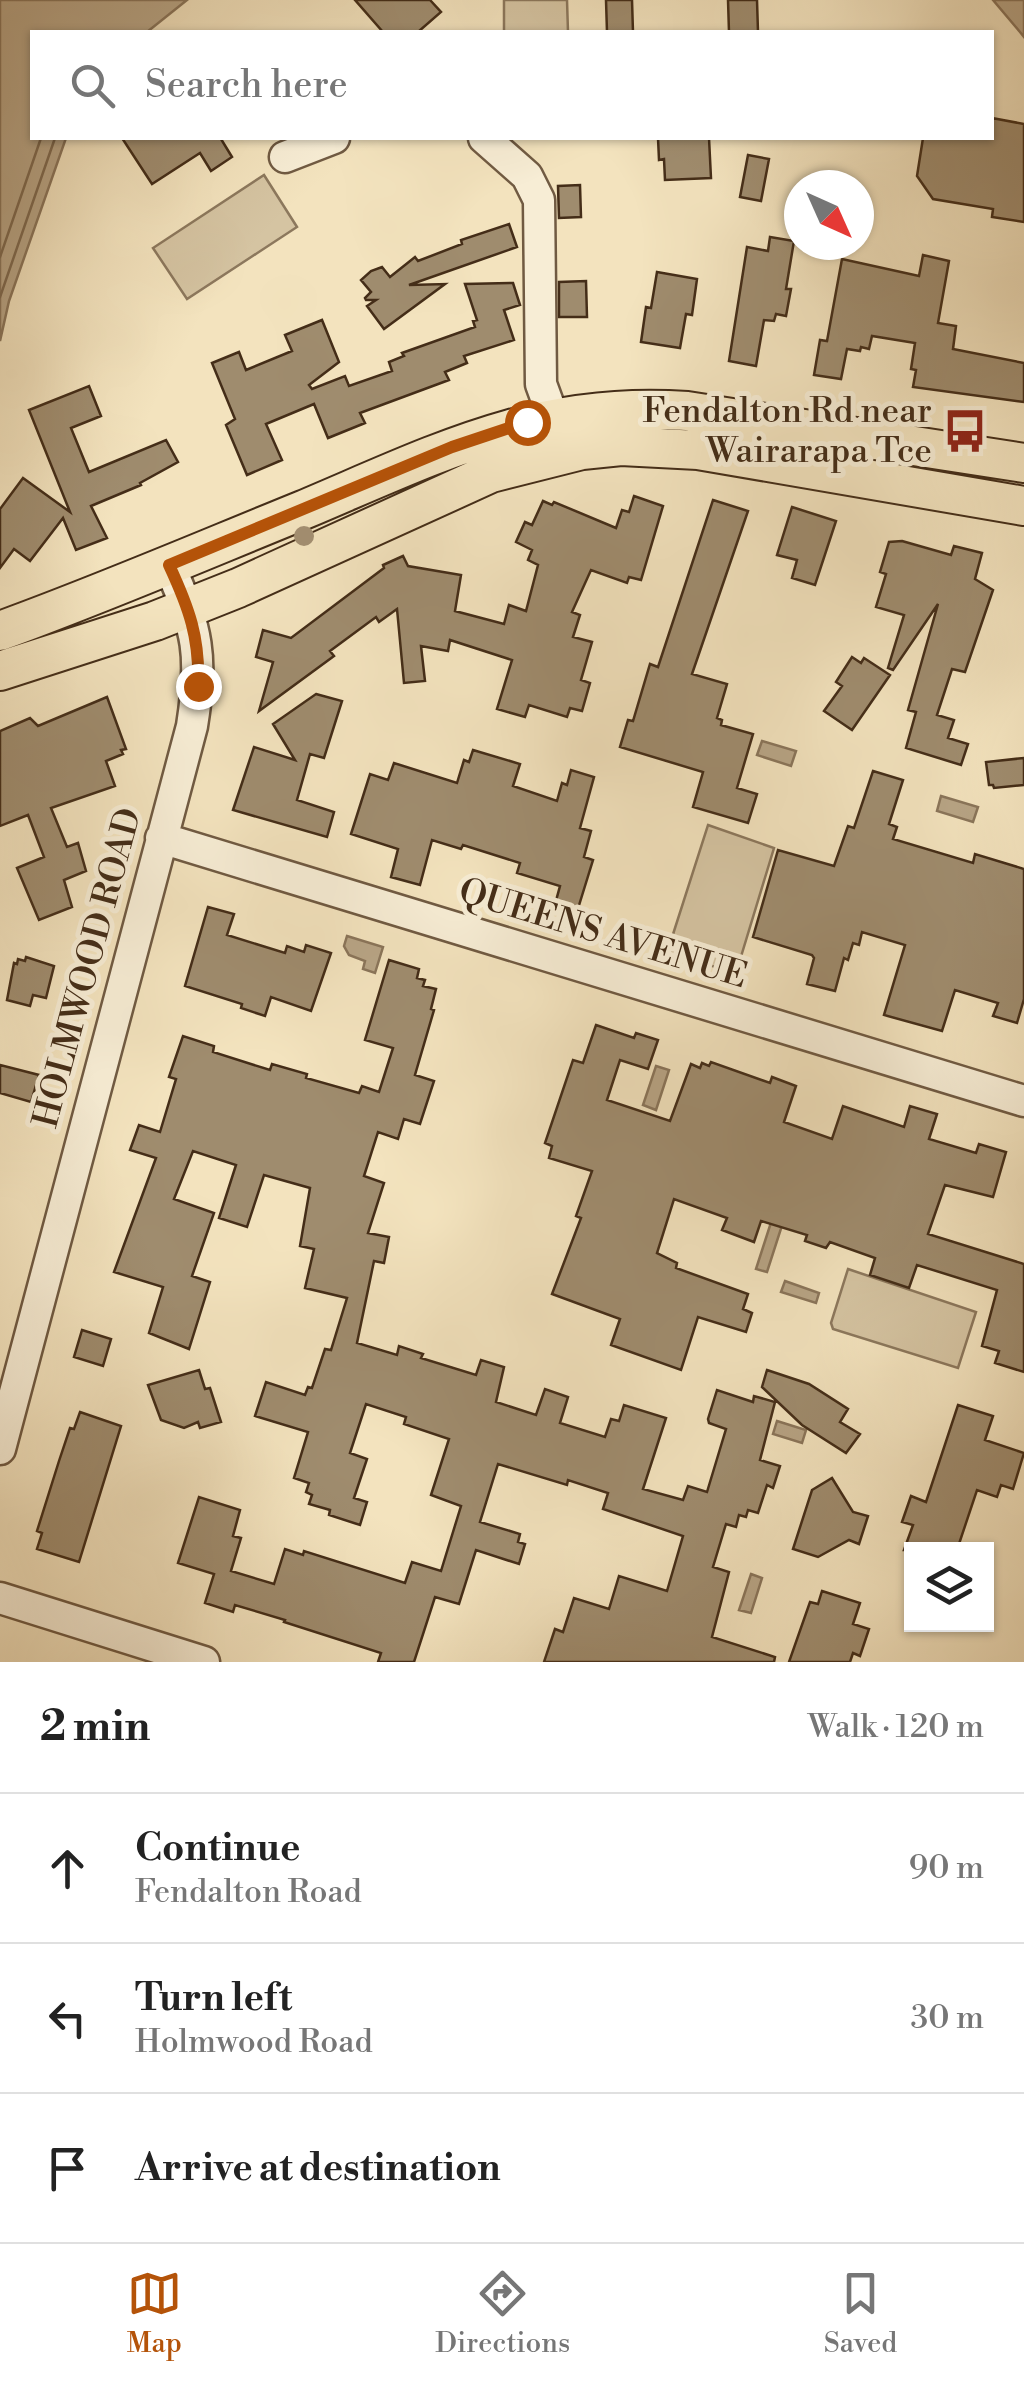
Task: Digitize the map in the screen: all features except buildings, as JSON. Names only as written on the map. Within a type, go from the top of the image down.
[{"type":"main road","points":[[0,631],[452,447],[553,417],[646,408],[687,411],[1024,463]]},
{"type":"main road","points":[[0,671],[188,608],[491,473],[582,450],[621,446],[698,450],[1024,506]]},
{"type":"street","points":[[285,157],[329,140]]},
{"type":"street","points":[[486,140],[526,176],[539,200],[541,384],[553,417]]},
{"type":"street","name":"HOLMWOOD ROAD","points":[[0,1449],[192,726],[198,686],[198,642],[169,565]]},
{"type":"street","name":"QUEENS AVENUE","points":[[161,838],[1024,1102]]},
{"type":"street","points":[[0,1598],[204,1662]]},
{"type":"shaded area","points":[[504,0],[567,0],[568,30],[504,30]]},
{"type":"shaded area","points":[[264,175],[297,227],[187,299],[153,248]]},
{"type":"shaded area","points":[[708,825],[774,848],[736,973],[667,953]]},
{"type":"shaded area","points":[[848,1269],[976,1312],[958,1368],[833,1329],[831,1323]]},
{"type":"water","points":[[0,0],[187,0],[150,30],[30,30],[30,140],[65,140],[9,301],[0,341]]},
{"type":"water","points":[[993,0],[1024,0],[1024,37],[1020,32]]},
{"type":"water","points":[[762,741],[796,751],[791,766],[757,755]]},
{"type":"water","points":[[941,796],[978,807],[973,822],[937,811]]},
{"type":"water","points":[[347,936],[383,947],[375,973],[363,969],[365,961],[349,955],[344,946]]},
{"type":"water","points":[[656,1066],[669,1070],[656,1110],[643,1105]]},
{"type":"water","points":[[775,1210],[786,1213],[767,1272],[756,1269]]},
{"type":"water","points":[[785,1281],[819,1293],[816,1303],[781,1292]]},
{"type":"water","points":[[777,1421],[806,1430],[802,1443],[773,1434]]},
{"type":"water","points":[[751,1574],[762,1578],[751,1613],[739,1610]]},
{"type":"place","name":"Fendalton Rd near Wairarapa Tce","points":[[965,431]]},
{"type":"route","points":[[198,686],[198,642],[169,565],[452,447],[527,422]]}]
